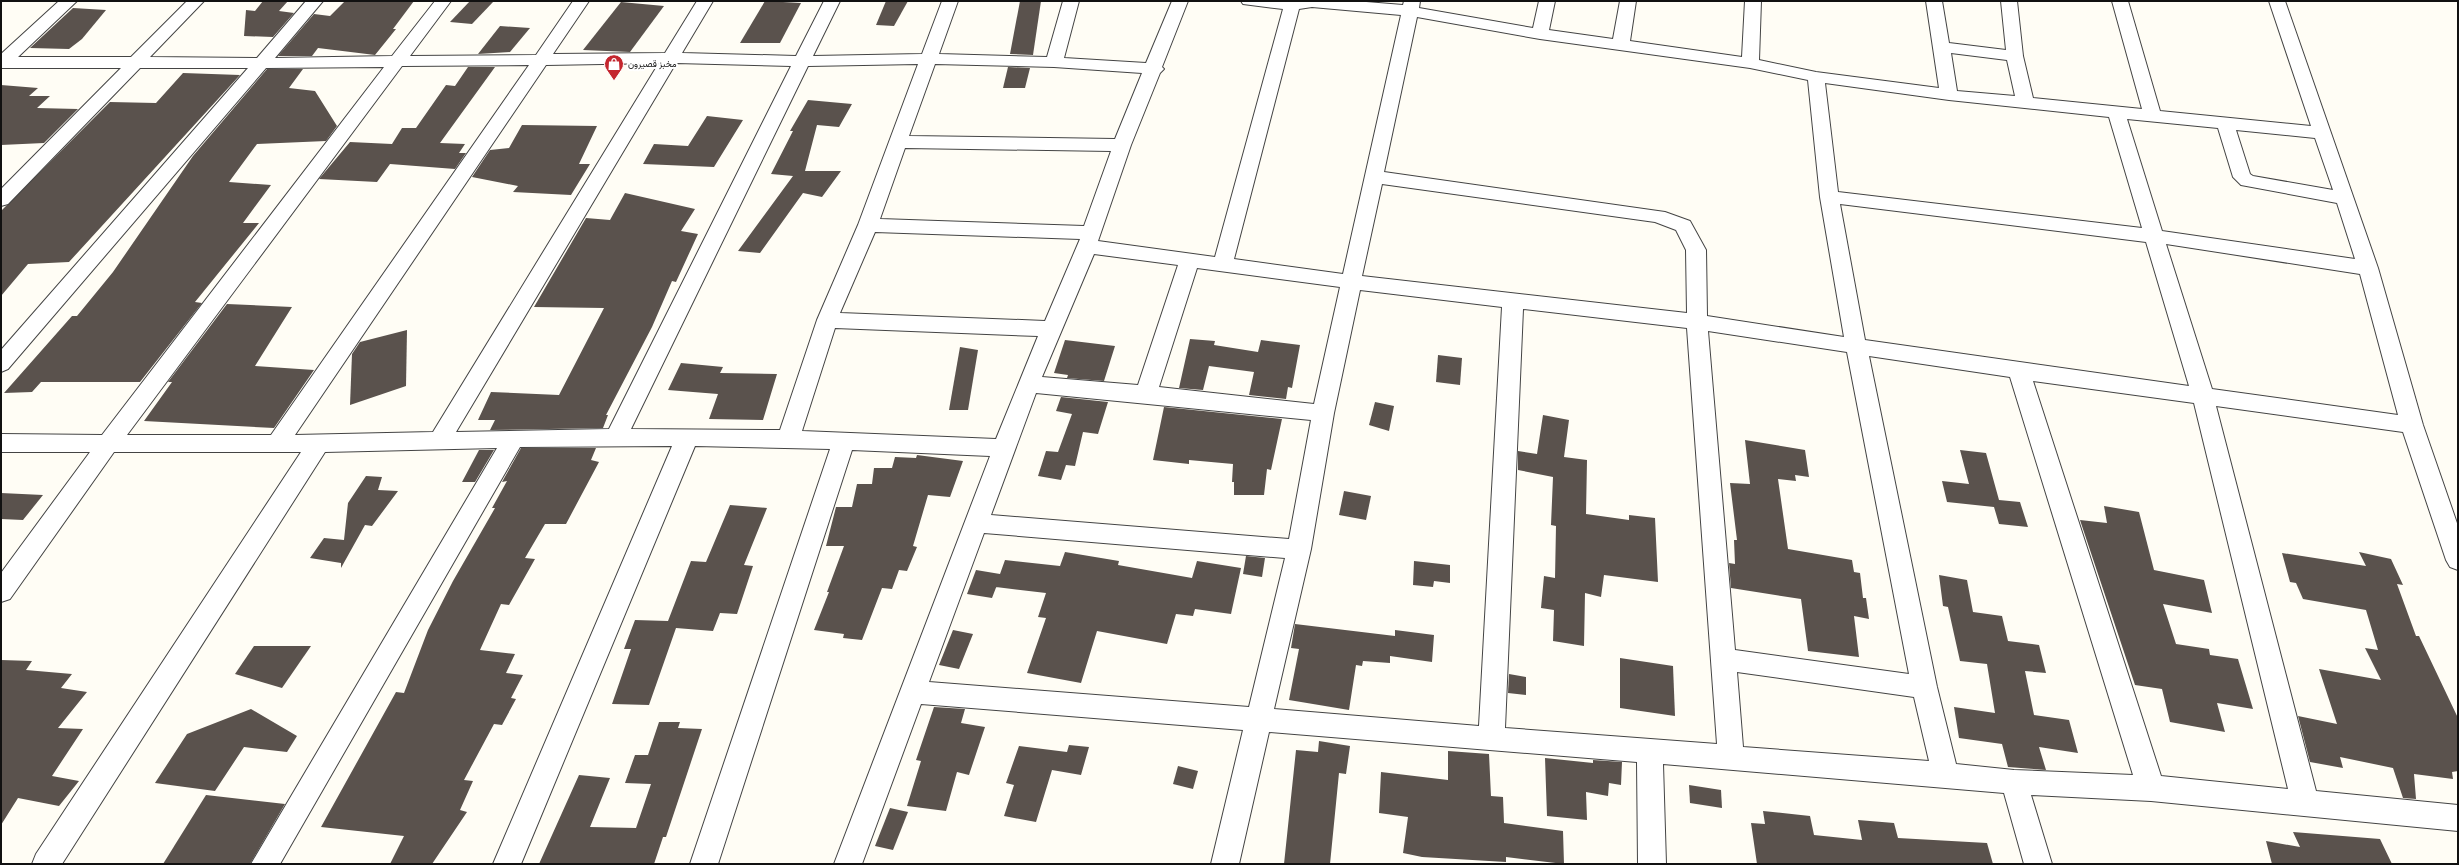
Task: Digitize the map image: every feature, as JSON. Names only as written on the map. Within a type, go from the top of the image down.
[{"type":"street","points":[[1,62],[69,1]]},
{"type":"street","points":[[1,200],[196,1]]},
{"type":"street","points":[[1,364],[259,63],[315,1]]},
{"type":"street","points":[[1,592],[109,442],[395,62],[443,1]]},
{"type":"street","points":[[277,444],[543,59],[581,1]]},
{"type":"street","points":[[440,440],[705,1]]},
{"type":"street","points":[[616,437],[832,1]]},
{"type":"street","points":[[788,439],[827,320],[868,225],[950,1]]},
{"type":"street","points":[[1054,62],[1071,1]]},
{"type":"street","points":[[848,864],[1028,384],[1053,329],[1089,240],[1122,145],[1155,69],[1180,1]]},
{"type":"street","points":[[1249,1],[1292,5],[1312,2],[1411,6],[1540,34],[1750,63],[1816,77],[1949,95],[2323,133]]},
{"type":"street","points":[[1540,34],[1547,1]]},
{"type":"street","points":[[1621,44],[1628,1]]},
{"type":"street","points":[[1750,63],[1753,1]]},
{"type":"street","points":[[1934,1],[1949,95]]},
{"type":"street","points":[[2009,1],[2015,56],[2025,103]]},
{"type":"street","points":[[2120,1],[2153,116]]},
{"type":"street","points":[[2277,1],[2368,268],[2412,425],[2458,560]]},
{"type":"street","points":[[1223,264],[1292,5]]},
{"type":"street","points":[[1225,864],[1299,549],[1323,413],[1411,6]]},
{"type":"street","points":[[1941,47],[2015,56]]},
{"type":"street","points":[[1,62],[135,64],[670,58],[803,61],[929,60],[1054,62],[1155,69]]},
{"type":"street","points":[[1816,77],[1829,197],[1856,346],[1924,687],[1946,775]]},
{"type":"street","points":[[2116,112],[2203,396],[2304,802]]},
{"type":"street","points":[[2225,123],[2242,177],[2254,183],[2345,198]]},
{"type":"street","points":[[898,142],[1122,145]]},
{"type":"street","points":[[1375,177],[1658,216],[1683,226],[1696,250],[1697,322],[1722,659],[1732,759]]},
{"type":"street","points":[[1829,197],[2154,236],[2368,268]]},
{"type":"street","points":[[868,225],[1089,240],[1190,259],[1351,282],[1513,299],[1697,322],[2020,371],[2412,425]]},
{"type":"street","points":[[1146,394],[1190,259]]},
{"type":"street","points":[[1491,740],[1513,299]]},
{"type":"street","points":[[827,320],[1053,329]]},
{"type":"street","points":[[2020,371],[2151,788]]},
{"type":"street","points":[[1028,384],[1146,394],[1323,413]]},
{"type":"street","points":[[1,442],[277,444],[616,437],[788,439],[1004,448]]},
{"type":"street","points":[[266,864],[514,438]]},
{"type":"street","points":[[507,864],[688,438]]},
{"type":"street","points":[[704,864],[844,441]]},
{"type":"street","points":[[46,864],[319,442]]},
{"type":"street","points":[[976,523],[1299,549]]},
{"type":"street","points":[[1722,659],[1924,687]]},
{"type":"street","points":[[913,692],[1491,740],[1650,751],[1732,759],[1946,775],[2014,782],[2151,788],[2458,818]]},
{"type":"street","points":[[1650,751],[1652,864]]},
{"type":"street","points":[[2014,782],[2038,864]]},
{"type":"building","points":[[263,1],[288,1],[279,11],[294,13],[273,37],[244,36],[246,10],[255,11]]},
{"type":"building","points":[[345,1],[414,1],[393,29],[396,29],[375,55],[318,48],[312,56],[278,56],[314,14],[330,16]]},
{"type":"building","points":[[470,1],[494,1],[472,24],[450,22]]},
{"type":"building","points":[[765,1],[801,3],[780,43],[740,43]]},
{"type":"building","points":[[886,1],[908,1],[894,26],[876,25]]},
{"type":"building","points":[[1020,1],[1041,1],[1033,55],[1010,54]]},
{"type":"building","points":[[621,2],[664,6],[630,52],[583,50]]},
{"type":"building","points":[[73,8],[106,10],[82,39],[69,49],[30,48]]},
{"type":"building","points":[[500,26],[530,28],[510,52],[478,54]]},
{"type":"building","points":[[468,67],[495,67],[440,143],[465,144],[459,153],[466,153],[455,169],[390,164],[377,182],[319,179],[350,142],[392,144],[402,128],[416,128],[446,85],[455,86]]},
{"type":"building","points":[[1008,67],[1030,68],[1025,88],[1003,88]]},
{"type":"building","points":[[267,69],[303,69],[289,88],[315,91],[337,126],[326,141],[257,144],[229,182],[271,185],[243,223],[259,223],[195,302],[202,303],[140,382],[41,382],[32,392],[4,393],[72,316],[77,316],[113,272],[193,156]]},
{"type":"building","points":[[183,73],[240,75],[69,262],[28,264],[1,296],[1,211],[110,102],[156,103]]},
{"type":"building","points":[[1,85],[38,88],[29,96],[50,96],[37,108],[78,109],[44,143],[1,145]]},
{"type":"building","points":[[808,100],[852,104],[839,127],[817,125],[805,171],[841,171],[822,197],[803,193],[760,253],[738,251],[793,176],[771,174],[793,131],[790,131]]},
{"type":"building","points":[[707,116],[743,120],[714,167],[643,164],[654,144],[688,146]]},
{"type":"building","points":[[522,125],[597,126],[579,164],[590,164],[571,195],[513,192],[518,186],[472,177],[490,150],[509,148]]},
{"type":"building","points":[[625,193],[695,209],[681,231],[698,234],[676,282],[672,281],[652,327],[606,415],[608,415],[603,428],[490,430],[495,420],[478,420],[491,392],[559,395],[604,308],[534,307],[586,218],[610,220]]},
{"type":"building","points":[[227,304],[292,307],[255,366],[314,370],[274,428],[144,421],[172,382],[168,382]]},
{"type":"building","points":[[407,330],[406,386],[350,405],[352,354],[360,342]]},
{"type":"building","points":[[1190,339],[1215,341],[1214,345],[1258,352],[1261,340],[1300,345],[1292,388],[1288,387],[1286,399],[1249,395],[1254,372],[1209,366],[1203,390],[1179,388]]},
{"type":"building","points":[[1065,340],[1115,346],[1104,381],[1067,378],[1068,375],[1054,373]]},
{"type":"building","points":[[960,347],[978,350],[968,410],[949,410]]},
{"type":"building","points":[[1438,355],[1462,358],[1460,385],[1436,382]]},
{"type":"building","points":[[681,363],[723,367],[720,373],[777,374],[763,420],[709,419],[718,394],[668,390]]},
{"type":"building","points":[[1061,397],[1108,402],[1098,434],[1083,432],[1075,466],[1066,465],[1061,480],[1038,476],[1046,451],[1058,452],[1072,414],[1056,411]]},
{"type":"building","points":[[1375,402],[1394,406],[1389,431],[1369,425]]},
{"type":"building","points":[[1164,407],[1282,419],[1271,470],[1267,469],[1264,495],[1234,495],[1234,482],[1232,482],[1233,464],[1189,460],[1189,464],[1153,460]]},
{"type":"building","points":[[1543,415],[1569,420],[1564,457],[1587,460],[1586,514],[1629,520],[1629,515],[1655,518],[1658,582],[1604,575],[1601,597],[1585,593],[1584,646],[1553,641],[1554,610],[1541,608],[1544,576],[1555,578],[1556,526],[1551,525],[1553,477],[1518,470],[1518,451],[1537,454]]},
{"type":"building","points":[[1745,440],[1805,450],[1809,477],[1795,475],[1796,481],[1778,479],[1788,549],[1852,560],[1854,572],[1860,573],[1863,598],[1866,598],[1869,619],[1854,616],[1859,657],[1808,651],[1801,599],[1731,588],[1729,563],[1735,564],[1734,540],[1737,540],[1730,483],[1750,484]]},
{"type":"building","points":[[521,448],[596,448],[591,460],[599,462],[566,524],[545,524],[525,558],[535,559],[509,605],[501,604],[480,650],[515,654],[506,673],[523,675],[511,698],[516,699],[502,725],[494,724],[464,780],[473,781],[460,810],[467,812],[432,864],[390,864],[404,836],[321,827],[396,692],[404,693],[428,630],[453,581],[495,508],[492,508],[507,481],[502,482]]},
{"type":"building","points":[[479,450],[494,450],[475,482],[462,482]]},
{"type":"building","points":[[1960,450],[1986,453],[1999,500],[2020,502],[2028,527],[1999,524],[1994,507],[1947,502],[1942,481],[1969,484]]},
{"type":"building","points":[[917,455],[963,461],[950,497],[928,495],[913,546],[917,547],[907,571],[899,570],[892,589],[882,588],[862,640],[843,638],[844,634],[814,630],[829,592],[827,592],[844,546],[826,546],[836,507],[852,507],[857,484],[872,484],[874,468],[892,468],[895,457],[916,458]]},
{"type":"building","points":[[366,476],[382,477],[378,490],[398,491],[372,526],[365,525],[341,568],[341,563],[310,558],[324,538],[344,540],[348,503]]},
{"type":"building","points":[[1344,491],[1371,496],[1366,520],[1339,515]]},
{"type":"building","points":[[1,493],[43,495],[23,520],[1,519]]},
{"type":"building","points":[[730,505],[767,508],[744,565],[753,566],[737,614],[720,613],[713,631],[676,628],[649,705],[612,704],[631,649],[624,649],[635,620],[668,621],[691,561],[706,562]]},
{"type":"building","points":[[2104,506],[2139,512],[2154,570],[2204,580],[2212,613],[2163,604],[2176,644],[2209,649],[2210,655],[2238,659],[2253,709],[2217,703],[2225,732],[2170,722],[2162,689],[2135,685],[2080,520],[2107,523]]},
{"type":"building","points":[[1065,552],[1119,561],[1118,565],[1192,578],[1197,561],[1241,568],[1231,614],[1195,609],[1193,616],[1176,614],[1167,644],[1097,631],[1081,683],[1027,673],[1046,618],[1038,617],[1046,593],[996,587],[992,598],[967,594],[976,570],[1000,574],[1005,560],[1060,566]]},
{"type":"building","points":[[2359,552],[2391,559],[2403,585],[2397,584],[2416,636],[2419,636],[2458,718],[2458,771],[2452,772],[2453,779],[2414,774],[2416,799],[2403,798],[2393,768],[2340,757],[2343,768],[2310,762],[2298,716],[2337,724],[2319,669],[2381,680],[2365,648],[2378,650],[2366,610],[2303,599],[2296,583],[2290,582],[2282,553],[2366,566]]},
{"type":"building","points":[[1246,556],[1265,558],[1262,577],[1243,574]]},
{"type":"building","points":[[1414,561],[1450,565],[1450,583],[1434,581],[1433,587],[1413,585]]},
{"type":"building","points":[[1939,575],[1967,580],[1973,612],[2002,616],[2008,641],[2039,645],[2046,673],[2025,671],[2034,715],[2069,720],[2078,753],[2039,747],[2046,770],[2008,767],[2002,744],[1959,738],[1954,707],[1995,713],[1987,664],[1960,661],[1948,607],[1943,606]]},
{"type":"building","points":[[1295,624],[1395,636],[1395,630],[1434,635],[1432,662],[1390,656],[1390,663],[1363,661],[1362,666],[1356,665],[1349,710],[1289,700],[1299,649],[1291,648]]},
{"type":"building","points":[[953,630],[973,634],[959,669],[939,665]]},
{"type":"building","points":[[254,646],[311,646],[282,688],[235,674]]},
{"type":"building","points":[[1620,658],[1673,666],[1675,716],[1620,708]]},
{"type":"building","points":[[1,660],[32,661],[26,670],[72,674],[61,688],[87,692],[58,728],[83,729],[52,776],[79,781],[59,806],[18,798],[1,825]]},
{"type":"building","points":[[1509,674],[1526,677],[1526,695],[1508,693]]},
{"type":"building","points":[[934,707],[965,709],[961,723],[985,727],[969,775],[957,772],[946,811],[907,806],[921,761],[916,760]]},
{"type":"building","points":[[251,709],[297,736],[287,752],[244,747],[215,791],[155,783],[187,734]]},
{"type":"building","points":[[659,722],[680,722],[678,728],[702,729],[666,837],[663,837],[654,864],[539,864],[579,775],[610,778],[590,827],[636,828],[651,784],[625,783],[635,755],[648,755]]},
{"type":"building","points":[[1319,741],[1350,746],[1346,774],[1339,773],[1330,864],[1284,864],[1296,750],[1318,752]]},
{"type":"building","points":[[1069,745],[1089,747],[1081,775],[1052,770],[1036,822],[1004,816],[1014,785],[1006,783],[1019,746],[1067,752]]},
{"type":"building","points":[[1448,751],[1489,754],[1491,796],[1503,797],[1504,823],[1563,831],[1564,864],[1506,857],[1506,862],[1422,857],[1403,853],[1408,817],[1379,813],[1381,772],[1448,780]]},
{"type":"building","points":[[1545,758],[1593,763],[1593,760],[1622,762],[1621,785],[1609,783],[1608,796],[1586,792],[1587,820],[1547,816]]},
{"type":"building","points":[[1178,766],[1198,771],[1193,789],[1173,784]]},
{"type":"building","points":[[1689,785],[1721,790],[1722,808],[1690,803]]},
{"type":"building","points":[[206,795],[285,804],[250,864],[163,864]]},
{"type":"building","points":[[890,808],[908,812],[893,850],[875,846]]},
{"type":"building","points":[[1763,811],[1810,816],[1814,835],[1862,840],[1858,820],[1894,823],[1898,838],[1987,843],[1993,864],[1757,864],[1751,823],[1765,824]]},
{"type":"building","points":[[2293,832],[2380,839],[2392,864],[2272,864],[2266,841],[2300,847]]},
{"type":"place","name":"مخبز قصيرون","points":[[614,81]]}]
